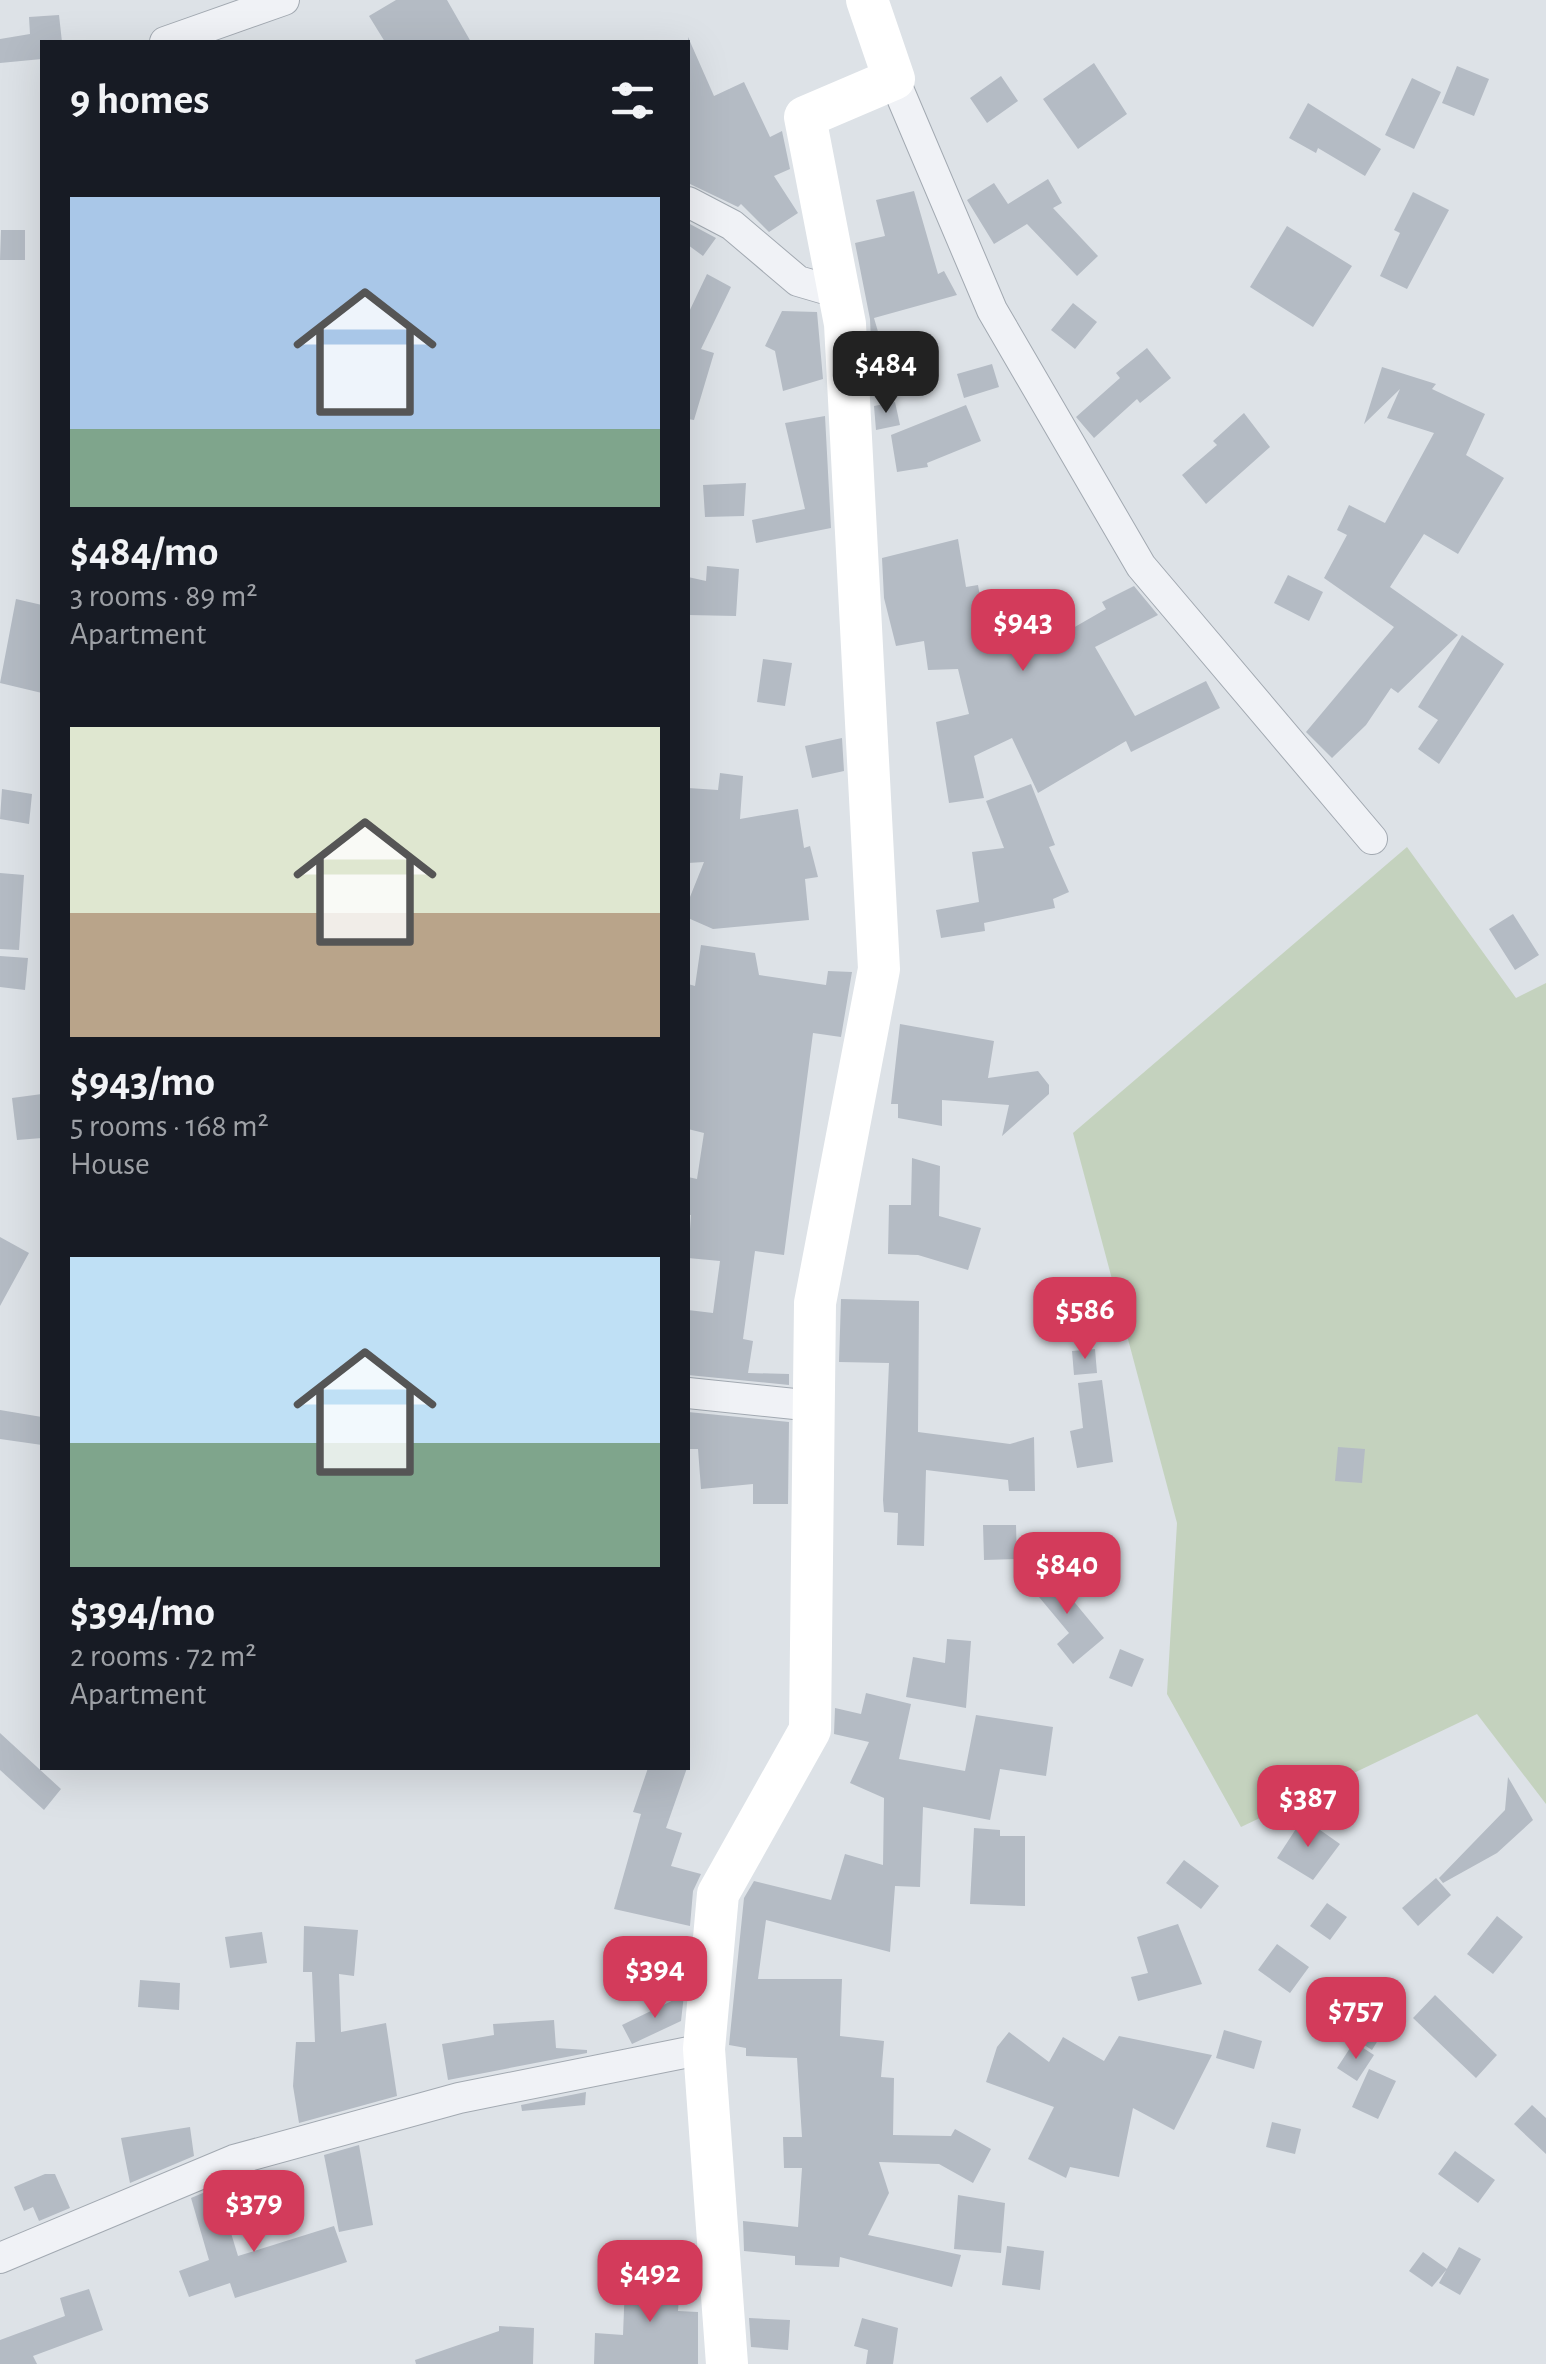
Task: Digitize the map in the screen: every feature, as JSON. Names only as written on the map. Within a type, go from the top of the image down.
[{"type":"street","points":[[172,40],[284,0]]},
{"type":"street","points":[[867,0],[894,79],[992,310],[1141,566],[1372,838]]},
{"type":"street","points":[[727,2364],[704,2049],[718,1894],[810,1730],[815,1303],[879,969],[846,324],[805,116],[894,79]]},
{"type":"street","points":[[690,203],[732,225],[798,282],[839,292]]},
{"type":"street","points":[[690,1393],[814,1406]]},
{"type":"street","points":[[0,2258],[234,2160],[458,2098],[704,2049]]},
{"type":"green space","points":[[1407,847],[1516,998],[1546,983],[1546,1804],[1477,1714],[1241,1827],[1167,1694],[1177,1523],[1073,1133]]},
{"type":"building","points":[[396,0],[447,0],[470,40],[384,40],[369,16]]},
{"type":"building","points":[[59,15],[62,40],[40,40],[40,59],[0,63],[0,39],[30,34],[29,17]]},
{"type":"building","points":[[690,42],[714,96],[744,82],[770,137],[782,131],[790,169],[774,176],[798,213],[769,232],[741,204],[738,207],[690,184]]},
{"type":"building","points":[[1094,63],[1127,114],[1078,149],[1043,99]]},
{"type":"building","points":[[1457,66],[1489,79],[1474,116],[1442,103]]},
{"type":"building","points":[[1001,76],[1018,101],[987,123],[970,98]]},
{"type":"building","points":[[1412,78],[1441,92],[1414,149],[1385,135]]},
{"type":"building","points":[[1308,103],[1381,149],[1365,176],[1318,148],[1316,153],[1289,138]]},
{"type":"building","points":[[1048,179],[1062,203],[1053,208],[1098,256],[1077,276],[1027,224],[994,244],[967,200],[994,183],[1008,204]]},
{"type":"building","points":[[914,191],[938,274],[944,271],[957,295],[874,318],[886,359],[872,363],[870,319],[855,243],[885,236],[876,200]]},
{"type":"building","points":[[1413,192],[1449,210],[1407,289],[1380,276],[1400,233],[1394,230]]},
{"type":"building","points":[[690,224],[716,238],[703,256],[690,246]]},
{"type":"building","points":[[1287,226],[1352,266],[1313,327],[1250,287]]},
{"type":"building","points":[[1,230],[25,230],[25,260],[0,260]]},
{"type":"building","points":[[707,274],[731,287],[701,349],[714,353],[694,420],[690,419],[690,310]]},
{"type":"building","points":[[1073,303],[1097,322],[1075,349],[1051,330]]},
{"type":"building","points":[[782,311],[817,312],[823,379],[783,391],[775,351],[765,346]]},
{"type":"building","points":[[1147,348],[1171,378],[1140,403],[1137,399],[1094,438],[1076,417],[1120,378],[1116,373]]},
{"type":"building","points":[[992,364],[999,387],[964,398],[957,374]]},
{"type":"building","points":[[1382,367],[1436,384],[1432,389],[1485,414],[1466,455],[1504,478],[1458,554],[1424,534],[1390,587],[1458,635],[1398,693],[1391,688],[1366,725],[1332,758],[1306,732],[1394,627],[1324,578],[1347,535],[1337,530],[1349,505],[1385,523],[1434,433],[1387,418],[1400,389],[1364,424]]},
{"type":"building","points":[[895,402],[900,425],[876,430],[874,406]]},
{"type":"building","points":[[966,405],[981,441],[927,463],[928,467],[897,472],[891,435]]},
{"type":"building","points":[[1244,413],[1270,447],[1206,504],[1182,475],[1217,445],[1213,441]]},
{"type":"building","points":[[825,416],[831,528],[756,543],[752,520],[805,509],[785,423]]},
{"type":"building","points":[[746,483],[744,516],[705,517],[703,485]]},
{"type":"building","points":[[958,539],[966,587],[978,585],[982,608],[1021,594],[1040,647],[1106,609],[1102,602],[1134,586],[1158,615],[1095,647],[1135,716],[1206,681],[1220,708],[1131,752],[1126,741],[1038,793],[1012,738],[974,756],[984,798],[949,803],[936,722],[969,714],[958,669],[928,670],[924,641],[896,646],[884,598],[882,558]]},
{"type":"building","points":[[707,566],[739,569],[736,616],[690,615],[690,577],[706,581]]},
{"type":"building","points":[[1288,575],[1323,592],[1309,621],[1274,603]]},
{"type":"building","points":[[16,599],[40,605],[40,693],[0,683]]},
{"type":"building","points":[[1462,635],[1504,664],[1439,764],[1418,749],[1438,720],[1418,707]]},
{"type":"building","points":[[763,659],[792,663],[785,706],[757,702]]},
{"type":"building","points":[[842,738],[844,771],[812,778],[805,746]]},
{"type":"building","points":[[720,773],[743,776],[740,819],[798,809],[804,848],[810,846],[818,877],[805,879],[809,920],[713,929],[690,919],[690,897],[704,862],[690,863],[690,788],[718,790]]},
{"type":"building","points":[[1031,784],[1055,845],[1049,847],[1069,892],[1053,899],[1055,908],[984,923],[985,931],[941,938],[936,910],[979,902],[972,852],[1004,848],[986,801]]},
{"type":"building","points":[[2,789],[32,794],[29,824],[0,819]]},
{"type":"building","points":[[0,873],[24,875],[19,950],[0,949]]},
{"type":"building","points":[[1513,914],[1539,955],[1515,970],[1489,929]]},
{"type":"building","points":[[701,945],[755,953],[759,975],[826,985],[828,971],[852,972],[841,1037],[813,1033],[784,1255],[755,1251],[743,1339],[753,1341],[748,1373],[789,1374],[789,1385],[690,1375],[690,1310],[713,1313],[720,1261],[690,1258],[690,1177],[697,1179],[704,1133],[690,1130],[690,985],[695,986]]},
{"type":"building","points":[[0,956],[28,958],[25,990],[0,987]]},
{"type":"building","points":[[900,1024],[994,1041],[988,1078],[1038,1071],[1049,1085],[1049,1094],[1002,1136],[1009,1105],[942,1100],[942,1126],[898,1118],[898,1104],[891,1104]]},
{"type":"building","points":[[40,1094],[40,1138],[17,1140],[12,1098]]},
{"type":"building","points":[[912,1158],[940,1166],[939,1216],[981,1228],[968,1270],[918,1255],[888,1254],[889,1205],[911,1205]]},
{"type":"building","points":[[0,1237],[29,1253],[0,1306]]},
{"type":"building","points":[[841,1299],[919,1301],[918,1432],[1010,1444],[1034,1437],[1035,1491],[1009,1491],[1008,1480],[926,1470],[924,1546],[897,1545],[898,1513],[884,1512],[883,1500],[889,1363],[839,1362]]},
{"type":"building","points":[[1095,1349],[1097,1373],[1074,1375],[1072,1351]]},
{"type":"building","points":[[1102,1380],[1113,1462],[1077,1468],[1070,1431],[1083,1428],[1078,1383]]},
{"type":"building","points":[[0,1410],[40,1417],[40,1445],[0,1439]]},
{"type":"building","points":[[690,1412],[789,1422],[788,1504],[753,1504],[753,1484],[701,1489],[698,1449],[690,1449]]},
{"type":"building","points":[[1338,1447],[1365,1449],[1362,1483],[1335,1481]]},
{"type":"building","points":[[983,1525],[1016,1525],[1017,1559],[984,1560]]},
{"type":"building","points":[[1047,1569],[1104,1638],[1073,1664],[1057,1644],[1069,1633],[1029,1585]]},
{"type":"building","points":[[947,1639],[971,1641],[966,1708],[906,1697],[913,1657],[945,1663]]},
{"type":"building","points":[[1120,1649],[1144,1659],[1132,1687],[1109,1678]]},
{"type":"building","points":[[866,1693],[911,1704],[899,1759],[965,1771],[976,1715],[1053,1727],[1046,1776],[1000,1769],[990,1820],[923,1807],[920,1887],[895,1886],[890,1952],[766,1920],[758,1979],[842,1979],[840,2036],[884,2041],[881,2077],[894,2078],[893,2135],[951,2136],[955,2129],[991,2149],[973,2183],[939,2164],[879,2162],[889,2193],[868,2235],[961,2255],[952,2287],[840,2257],[839,2267],[795,2265],[795,2256],[744,2251],[743,2221],[798,2227],[802,2168],[784,2168],[783,2137],[802,2137],[797,2058],[746,2056],[746,2048],[729,2045],[744,1898],[754,1881],[831,1900],[845,1854],[883,1865],[884,1798],[850,1783],[869,1742],[834,1734],[835,1708],[861,1714]]},
{"type":"building","points":[[0,1733],[61,1789],[44,1810],[0,1770]]},
{"type":"building","points":[[647,1770],[686,1770],[666,1828],[682,1833],[671,1866],[701,1874],[693,1891],[690,1926],[614,1909],[641,1814],[633,1812]]},
{"type":"building","points":[[1508,1777],[1533,1820],[1497,1853],[1443,1883],[1439,1878],[1505,1810]]},
{"type":"building","points":[[1303,1818],[1340,1844],[1313,1880],[1277,1858]]},
{"type":"building","points":[[974,1828],[1000,1830],[1000,1836],[1025,1836],[1025,1906],[970,1904]]},
{"type":"building","points":[[1184,1860],[1219,1886],[1201,1909],[1166,1883]]},
{"type":"building","points":[[1436,1878],[1451,1895],[1418,1926],[1402,1908]]},
{"type":"building","points":[[1327,1903],[1347,1917],[1330,1940],[1310,1926]]},
{"type":"building","points":[[1497,1916],[1523,1937],[1493,1974],[1467,1954]]},
{"type":"building","points":[[1178,1924],[1202,1984],[1138,2001],[1131,1977],[1148,1973],[1137,1937]]},
{"type":"building","points":[[304,1926],[358,1930],[354,1976],[339,1974],[341,2032],[386,2023],[397,2096],[299,2123],[293,2086],[296,2042],[315,2042],[312,1972],[303,1972]]},
{"type":"building","points":[[262,1932],[267,1963],[230,1968],[225,1937]]},
{"type":"building","points":[[1277,1944],[1309,1967],[1290,1993],[1258,1970]]},
{"type":"building","points":[[140,1980],[180,1983],[179,2010],[138,2007]]},
{"type":"building","points":[[684,1995],[681,2021],[632,2044],[622,2025]]},
{"type":"building","points":[[1435,1995],[1497,2055],[1476,2078],[1413,2018]]},
{"type":"building","points":[[1354,2002],[1388,2024],[1372,2050],[1338,2028]]},
{"type":"building","points":[[554,2020],[556,2048],[587,2053],[448,2080],[442,2044],[494,2035],[493,2024]]},
{"type":"building","points":[[1224,2030],[1262,2041],[1254,2069],[1216,2058]]},
{"type":"building","points":[[1009,2032],[1049,2062],[1063,2037],[1104,2061],[1119,2036],[1212,2055],[1174,2130],[1133,2108],[1119,2177],[1070,2167],[1066,2178],[1028,2159],[1054,2107],[986,2082],[997,2047]]},
{"type":"building","points":[[1354,2042],[1374,2055],[1357,2081],[1337,2068]]},
{"type":"building","points":[[1369,2069],[1396,2081],[1378,2119],[1352,2107]]},
{"type":"building","points":[[586,2092],[585,2105],[522,2111],[521,2105]]},
{"type":"building","points":[[1532,2105],[1546,2118],[1546,2154],[1514,2124]]},
{"type":"building","points":[[1272,2122],[1301,2129],[1295,2154],[1266,2147]]},
{"type":"building","points":[[190,2127],[194,2156],[130,2183],[121,2138]]},
{"type":"building","points":[[359,2145],[373,2225],[339,2232],[324,2155]]},
{"type":"building","points":[[1455,2151],[1495,2180],[1478,2203],[1438,2174]]},
{"type":"building","points":[[45,2174],[55,2174],[70,2208],[39,2221],[33,2207],[24,2211],[14,2187]]},
{"type":"building","points":[[217,2187],[238,2256],[334,2226],[347,2262],[235,2298],[230,2283],[189,2297],[179,2271],[209,2260],[191,2198]]},
{"type":"building","points":[[958,2195],[1005,2203],[1001,2253],[954,2249]]},
{"type":"building","points":[[1007,2246],[1044,2251],[1040,2290],[1002,2285]]},
{"type":"building","points":[[1459,2247],[1481,2259],[1460,2295],[1439,2283]]},
{"type":"building","points":[[1423,2252],[1447,2269],[1432,2287],[1409,2271]]},
{"type":"building","points":[[626,2259],[650,2260],[649,2283],[680,2285],[678,2311],[698,2312],[698,2364],[594,2364],[595,2333],[623,2335]]},
{"type":"building","points":[[89,2289],[103,2330],[33,2356],[37,2364],[0,2364],[0,2340],[65,2316],[60,2298]]},
{"type":"building","points":[[749,2318],[790,2320],[788,2350],[751,2347]]},
{"type":"building","points":[[862,2318],[898,2328],[893,2364],[866,2364],[868,2350],[854,2346]]},
{"type":"building","points":[[499,2326],[534,2328],[533,2364],[416,2364],[415,2360],[499,2331]]}]
